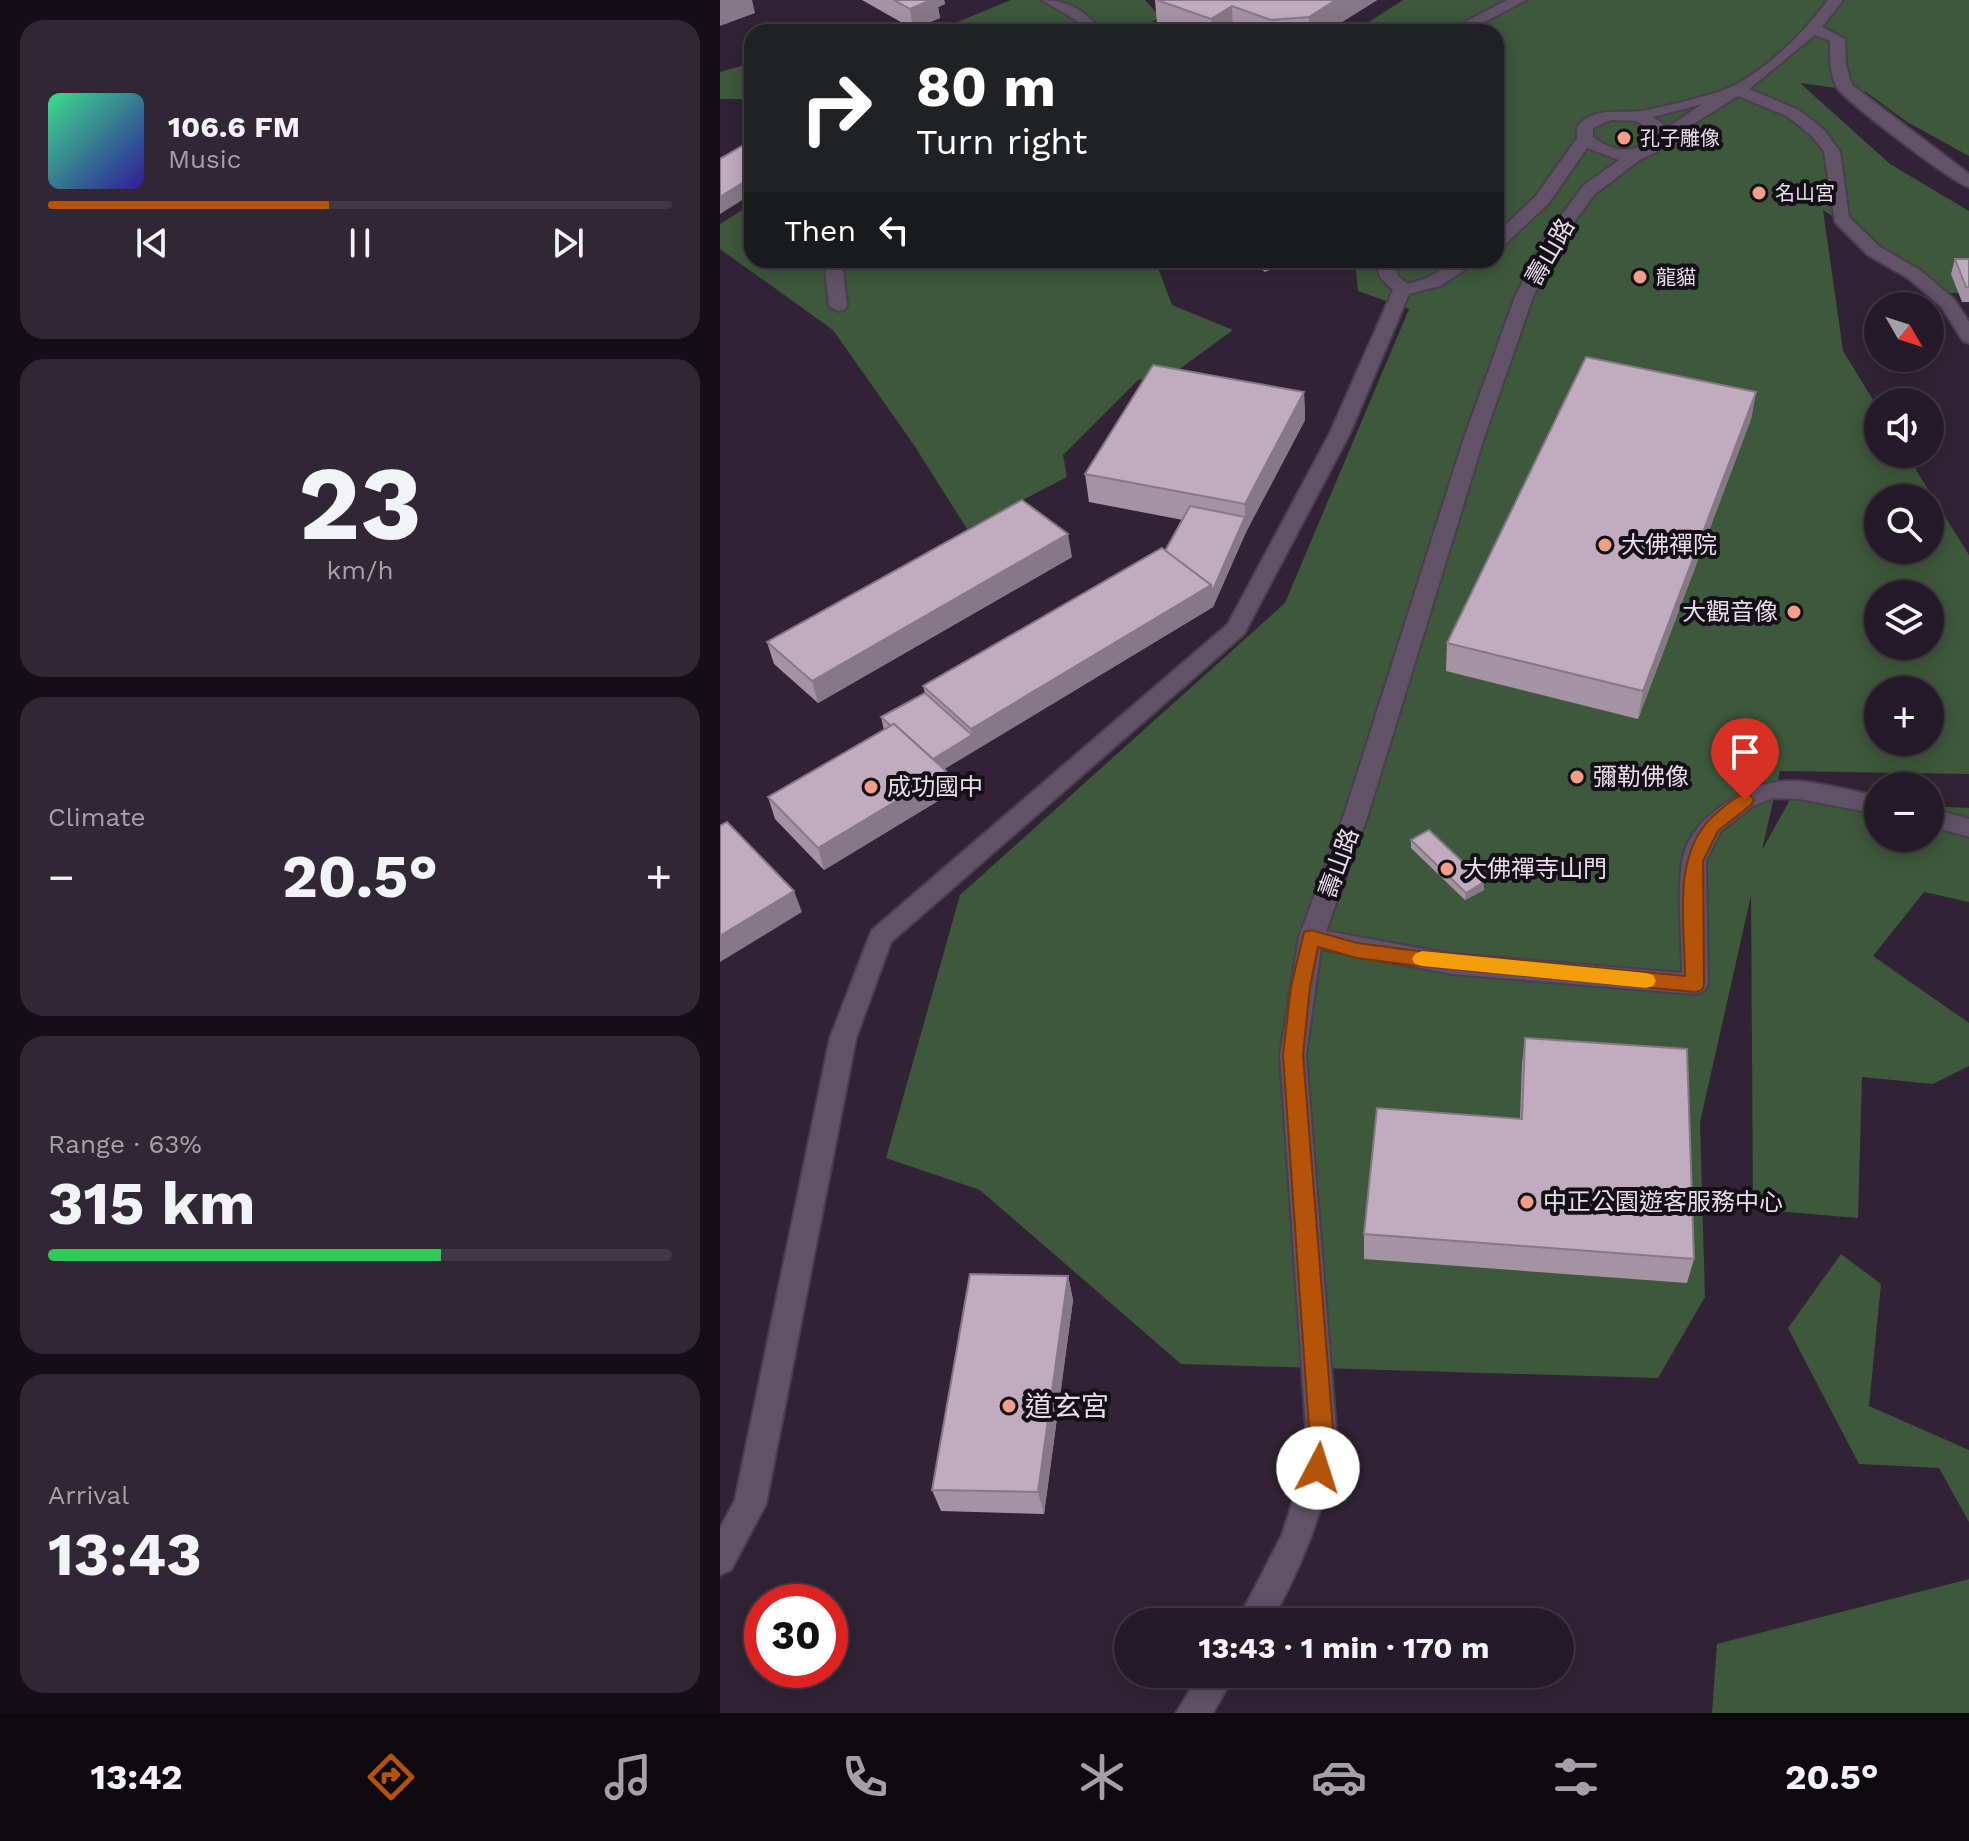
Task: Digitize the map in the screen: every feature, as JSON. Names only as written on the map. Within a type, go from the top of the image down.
[{"type":"street","points":[[1049,0],[1081,17],[1087,24]]},
{"type":"street","points":[[1470,24],[1519,0]]},
{"type":"street","name":"壽山路","points":[[1261,1608],[1296,1542],[1313,1493],[1322,1442],[1293,1055],[1311,937],[1356,815],[1474,438],[1524,297],[1552,240],[1589,190],[1637,154],[1663,140],[1678,125],[1738,90],[1813,28],[1836,0]]},
{"type":"street","points":[[1813,28],[1837,39],[1838,65],[1845,87],[1884,120],[1969,182]]},
{"type":"street","points":[[1640,116],[1738,90],[1793,113],[1818,133],[1832,152],[1841,218],[1874,251],[1914,274],[1948,303],[1969,337]]},
{"type":"street","name":"壽山路","points":[[1504,236],[1542,200],[1585,138],[1585,127],[1599,117],[1622,114],[1640,116]]},
{"type":"street","points":[[1640,116],[1661,129],[1663,140]]},
{"type":"street","points":[[1585,138],[1607,152],[1637,154]]},
{"type":"street","points":[[834,268],[838,306]]},
{"type":"street","points":[[1386,268],[1387,278],[1403,288],[1425,286],[1457,268]]},
{"type":"street","points":[[720,1559],[750,1504],[843,1038],[881,937],[1236,629],[1340,433],[1403,288]]},
{"type":"street","points":[[1311,937],[1357,950],[1410,958],[1695,984],[1694,861],[1701,841],[1712,826],[1745,800],[1771,789],[1799,790],[1864,802]]},
{"type":"street","points":[[1944,821],[1969,828]]},
{"type":"street","points":[[1193,1713],[1210,1688]]},
{"type":"green space","points":[[1011,0],[1145,0],[1160,17],[1149,24],[952,24]]},
{"type":"green space","points":[[1403,0],[1969,0],[1969,156],[1907,122],[1866,92],[1800,83],[1890,164],[1969,211],[1969,293],[1950,293],[1823,210],[1843,351],[1866,388],[1864,468],[1915,468],[1925,484],[1864,484],[1864,564],[1944,564],[1944,515],[1969,555],[1969,774],[1780,771],[1762,850],[1791,798],[1864,802],[1864,852],[1944,852],[1944,807],[1969,808],[1969,902],[1924,892],[1873,956],[1969,1023],[1969,1066],[1933,1084],[1862,1077],[1858,1218],[1753,1209],[1751,896],[1700,1122],[1705,1297],[1658,1378],[1181,1364],[980,1190],[886,1158],[960,895],[1285,603],[1409,309],[1358,291],[1356,268],[1504,268],[1504,24],[1366,24]]},
{"type":"green space","points":[[744,65],[744,99],[720,99],[720,72]]},
{"type":"green space","points":[[744,209],[744,266],[720,249],[720,224]]},
{"type":"green space","points":[[747,268],[1158,268],[1172,305],[1233,330],[1170,376],[1138,380],[1063,455],[1067,477],[967,529],[914,445],[833,330]]},
{"type":"green space","points":[[1841,1254],[1881,1284],[1869,1406],[1969,1450],[1969,1522],[1939,1468],[1859,1464],[1788,1328]]},
{"type":"green space","points":[[1969,1579],[1969,1713],[1712,1713],[1717,1644]]},
{"type":"building","points":[[894,0],[931,0],[910,9]]},
{"type":"building","points":[[1157,0],[1336,0],[1309,17],[1271,20],[1232,6],[1211,19]]},
{"type":"building","points":[[744,145],[744,182],[720,197],[720,159]]},
{"type":"building","points":[[1955,259],[1969,259],[1969,287],[1966,287]]},
{"type":"building","name":"大佛禪院","points":[[1586,357],[1756,392],[1643,691],[1447,643]]},
{"type":"building","points":[[1153,365],[1304,392],[1245,504],[1085,474]]},
{"type":"building","points":[[1022,500],[1068,534],[812,681],[767,642]]},
{"type":"building","points":[[1190,506],[1245,517],[1212,592],[1211,585],[1165,551]]},
{"type":"building","points":[[1162,548],[1211,585],[971,729],[923,686]]},
{"type":"building","points":[[925,693],[972,735],[933,759],[894,724],[891,726],[881,717]]},
{"type":"building","points":[[894,724],[946,771],[818,848],[768,797]]},
{"type":"building","points":[[727,822],[794,891],[720,936],[720,826]]},
{"type":"building","name":"大佛禪寺山門","points":[[1429,830],[1484,882],[1466,893],[1411,840]]},
{"type":"building","name":"中正公園遊客服務中心","points":[[1525,1038],[1687,1049],[1694,1259],[1364,1234],[1377,1108],[1522,1119]]},
{"type":"building","name":"道玄宮","points":[[970,1274],[1068,1276],[1038,1492],[932,1490]]},
{"type":"slow traffic","points":[[1422,959],[1646,981]]},
{"type":"place","name":"孔子雕像","points":[[1624,138]]},
{"type":"place","name":"名山宮","points":[[1759,193]]},
{"type":"place","name":"龍貓","points":[[1640,277]]},
{"type":"place","name":"大佛禪院","points":[[1605,545]]},
{"type":"place","name":"大觀音像","points":[[1794,612]]},
{"type":"place","name":"彌勒佛像","points":[[1577,777]]},
{"type":"place","name":"成功國中","points":[[871,787]]},
{"type":"place","name":"大佛禪寺山門","points":[[1447,869]]},
{"type":"place","name":"中正公園遊客服務中心","points":[[1527,1202]]},
{"type":"place","name":"道玄宮","points":[[1009,1406]]},
{"type":"route","points":[[1318,1468],[1322,1442],[1293,1055],[1311,937],[1357,950],[1410,958],[1695,984],[1694,861],[1701,841],[1712,826],[1745,800]]}]
